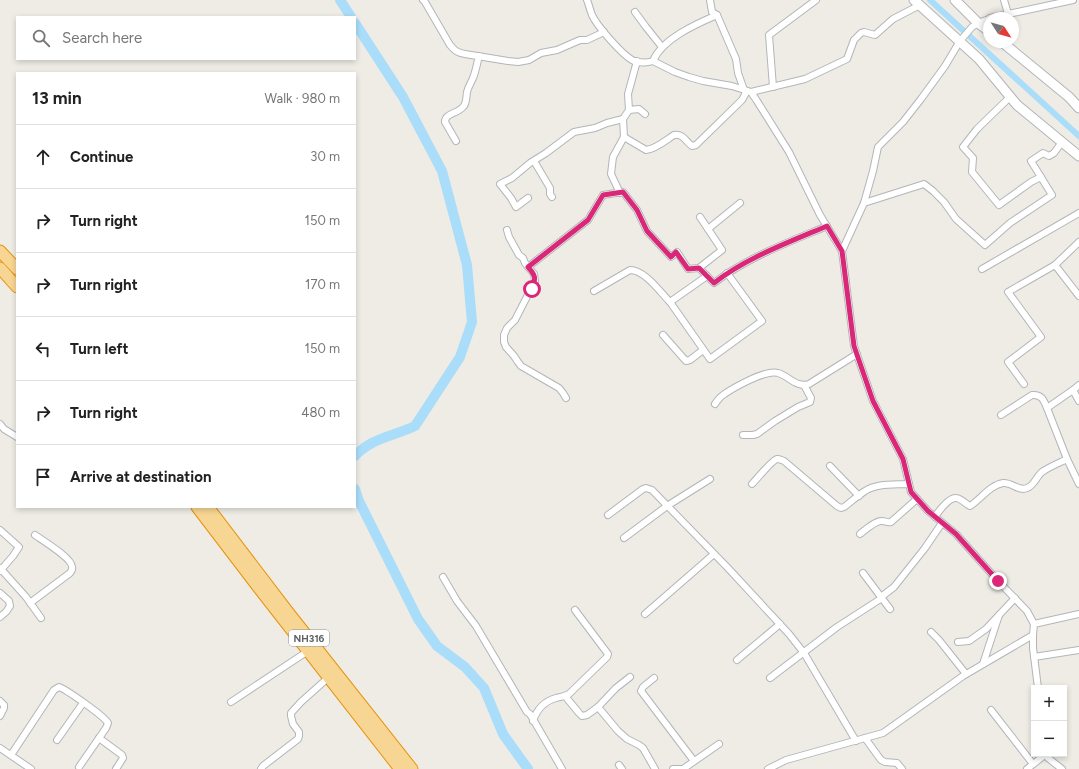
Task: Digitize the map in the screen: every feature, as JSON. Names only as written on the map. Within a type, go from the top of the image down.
[{"type":"highway","points":[[0,251],[16,269]]},
{"type":"highway","points":[[0,268],[16,286]]},
{"type":"highway","name":"NH316","points":[[198,508],[400,769]]},
{"type":"highway","name":"NH316","points":[[209,508],[288,612],[412,769]]},
{"type":"street","points":[[423,0],[426,2],[450,46],[454,50],[459,53],[508,62],[530,60],[541,54],[557,50],[580,40],[588,40],[604,32]]},
{"type":"street","points":[[587,0],[592,16],[623,53],[634,61],[646,63],[652,60],[656,53],[662,48],[695,24],[717,16]]},
{"type":"street","points":[[710,0],[712,12],[717,16],[729,42],[736,59],[738,73],[747,91],[772,124],[789,152],[820,215],[842,251],[854,346],[873,401],[903,459],[911,492],[928,511],[956,534],[1027,611],[1034,624],[1034,657],[1038,685]]},
{"type":"street","points":[[773,87],[769,35],[816,0]]},
{"type":"street","points":[[955,0],[975,25],[983,28]]},
{"type":"street","points":[[1004,0],[1007,12]]},
{"type":"street","points":[[1017,12],[1073,0]]},
{"type":"street","points":[[652,60],[675,72],[689,77],[732,86],[747,91],[773,87],[805,79],[848,59],[854,40],[861,33],[864,32],[875,35],[893,19],[917,2],[962,39],[1017,105],[1079,156]]},
{"type":"street","points":[[635,12],[662,48]]},
{"type":"street","points":[[842,251],[864,204],[878,147],[903,122],[921,99],[962,39],[975,25],[983,21]]},
{"type":"street","points":[[1009,48],[1069,97],[1079,108]]},
{"type":"street","points":[[456,141],[445,122],[445,119],[447,116],[464,107],[466,104],[467,91],[479,56]]},
{"type":"street","points":[[528,198],[516,207],[500,184],[512,178],[574,132],[595,128],[623,119],[630,110],[628,94],[637,61]]},
{"type":"street","points":[[624,137],[646,150],[649,150],[677,134],[690,145],[694,146],[700,142],[742,100],[747,91]]},
{"type":"street","points":[[1010,97],[977,129],[963,147],[973,158],[972,172],[998,205],[1031,182],[1041,177]]},
{"type":"street","points":[[630,110],[639,109],[645,114]]},
{"type":"street","points":[[620,192],[611,174],[613,157],[624,137],[623,119]]},
{"type":"street","points":[[864,204],[924,184],[944,202],[956,219],[985,245],[1010,223],[1052,195],[1031,161],[1043,152],[1049,156],[1054,153],[1062,142]]},
{"type":"street","points":[[534,161],[550,188],[550,194],[552,197]]},
{"type":"street","points":[[528,267],[588,220],[603,195],[623,192],[637,210],[647,231],[671,257],[676,252],[688,269],[699,268],[722,250],[700,218]]},
{"type":"street","points":[[708,229],[740,203]]},
{"type":"street","points":[[982,270],[1079,213]]},
{"type":"street","points":[[699,268],[714,283],[727,272],[827,226]]},
{"type":"street","points":[[507,230],[518,255],[523,258],[534,274],[535,281],[515,320],[507,328],[504,335],[504,342],[519,364],[560,388],[566,398]]},
{"type":"street","points":[[1024,384],[1008,362],[1041,337],[1008,292],[1055,265],[1079,242]]},
{"type":"street","points":[[1055,265],[1079,296]]},
{"type":"street","points":[[594,291],[630,270],[646,276],[670,302],[710,359],[762,321],[727,272]]},
{"type":"street","points":[[670,302],[707,276]]},
{"type":"street","points":[[663,335],[686,361],[690,360],[703,350]]},
{"type":"street","points":[[715,404],[722,396],[742,383],[770,372],[777,372],[794,382],[804,385],[816,380],[857,354]]},
{"type":"street","points":[[743,435],[757,434],[798,407],[810,402],[811,398],[804,385]]},
{"type":"street","points":[[1047,408],[1079,385]]},
{"type":"street","points":[[1073,390],[1079,401]]},
{"type":"street","points":[[1001,415],[1032,395],[1040,396],[1044,400],[1067,459],[1079,484]]},
{"type":"street","points":[[1,427],[16,437]]},
{"type":"street","points":[[752,484],[775,460],[778,459],[784,461],[841,508],[873,487],[909,484]]},
{"type":"street","points":[[935,517],[949,500],[953,498],[958,498],[970,506],[990,489],[1002,483],[1007,483],[1025,489],[1028,488],[1043,471],[1067,459]]},
{"type":"street","points":[[830,466],[858,496]]},
{"type":"street","points":[[624,538],[667,506],[710,479]]},
{"type":"street","points":[[608,514],[643,489],[646,488],[652,490],[780,624],[804,653],[856,741]]},
{"type":"street","points":[[860,534],[876,522],[891,522],[917,499]]},
{"type":"street","points":[[770,678],[837,627],[894,587],[925,548],[942,523]]},
{"type":"street","points":[[0,530],[19,547],[1,570],[41,618]]},
{"type":"street","points":[[30,603],[70,573],[72,569],[71,562],[35,535]]},
{"type":"street","points":[[646,614],[714,554]]},
{"type":"street","points":[[863,573],[890,609]]},
{"type":"street","points":[[443,577],[457,601],[476,626],[562,769]]},
{"type":"street","points":[[0,593],[9,601],[10,606],[0,617]]},
{"type":"street","points":[[958,642],[969,641],[986,629],[1015,598]]},
{"type":"street","points":[[533,721],[536,713],[544,704],[550,700],[569,694],[607,657],[608,654],[575,610]]},
{"type":"street","points":[[983,664],[1000,614]]},
{"type":"street","points":[[1034,624],[1079,614]]},
{"type":"street","points":[[737,660],[780,624]]},
{"type":"street","points":[[931,632],[966,674]]},
{"type":"street","points":[[768,769],[786,760],[883,733],[966,674],[1033,635]]},
{"type":"street","points":[[1034,657],[1079,650]]},
{"type":"street","points":[[231,702],[308,651]]},
{"type":"street","points":[[261,769],[298,739],[300,736],[299,732],[293,724],[291,713],[329,677]]},
{"type":"street","points":[[565,696],[579,714],[582,716],[587,715],[598,707],[616,688],[630,677]]},
{"type":"street","points":[[654,678],[643,687],[641,691],[694,761]]},
{"type":"street","points":[[11,755],[54,690],[57,688],[62,688],[103,716],[108,723],[78,767]]},
{"type":"street","points":[[0,701],[4,705],[0,716]]},
{"type":"street","points":[[56,740],[83,703]]},
{"type":"street","points":[[598,707],[618,731],[627,739],[643,748],[655,769]]},
{"type":"street","points":[[991,710],[1033,764]]},
{"type":"street","points":[[99,738],[122,755],[122,761],[116,769]]},
{"type":"street","points":[[865,738],[881,760],[885,762],[897,763],[902,769]]},
{"type":"street","points":[[673,769],[683,769],[719,744]]},
{"type":"street","points":[[0,748],[30,769]]},
{"type":"street","points":[[1027,769],[1042,757]]},
{"type":"street","points":[[1048,757],[1059,768]]},
{"type":"waterway","points":[[340,0],[350,16]]},
{"type":"waterway","points":[[930,0],[1079,136]]},
{"type":"waterway","points":[[356,25],[403,97],[442,171],[467,265],[472,322],[460,357],[415,426],[375,441],[356,455]]},
{"type":"waterway","points":[[356,492],[359,501],[418,619],[437,646],[465,667],[484,688],[503,734],[528,769]]},
{"type":"route","points":[[532,289],[535,281],[534,274],[528,267],[588,220],[603,195],[623,192],[637,210],[647,231],[667,253],[671,257],[676,252],[688,269],[699,268],[714,283],[727,272],[827,226],[838,242],[842,251],[854,346],[873,401],[903,459],[911,492],[928,511],[956,534],[998,581]]}]
